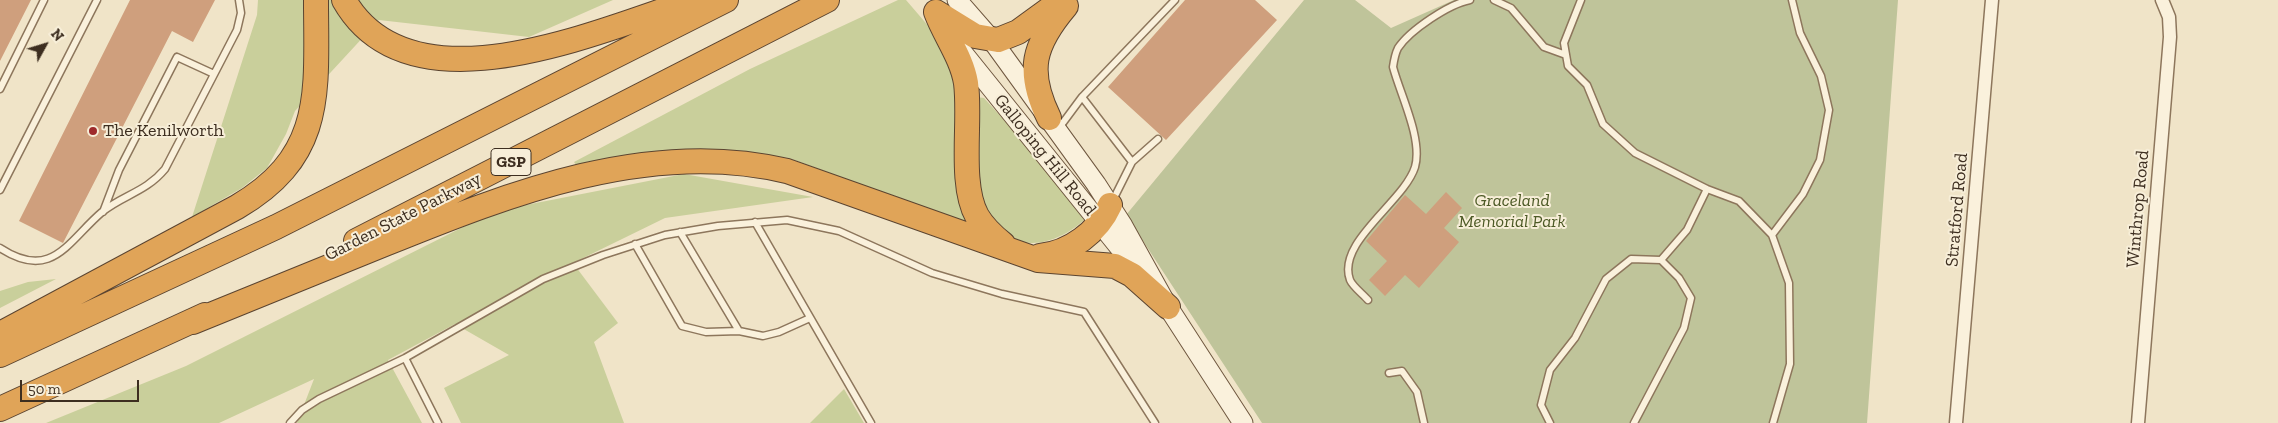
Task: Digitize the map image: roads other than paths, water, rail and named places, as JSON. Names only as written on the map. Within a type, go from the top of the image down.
[{"type":"highway","points":[[0,334],[237,207],[261,193],[278,178],[298,151],[312,112],[316,78],[316,0]]},
{"type":"highway","points":[[344,0],[361,23],[383,40],[415,54],[461,60],[497,57],[554,44],[694,0]]},
{"type":"highway","name":"GSP","points":[[0,355],[276,228],[726,0]]},
{"type":"highway","name":"Garden State Parkway","points":[[0,409],[193,322],[367,236],[827,0]]},
{"type":"highway","points":[[931,6],[975,36],[991,40],[1012,35],[1062,0]]},
{"type":"highway","points":[[1053,124],[1037,91],[1035,60],[1046,33],[1071,0]]},
{"type":"highway","points":[[931,6],[959,61],[966,82],[969,188],[972,206],[982,223],[1018,254],[1042,256],[1060,251],[1087,236],[1105,214]]},
{"type":"highway","points":[[193,322],[511,195],[584,175],[666,164],[731,162],[787,171],[1018,254],[1052,262],[1115,266],[1132,275],[1168,308]]},
{"type":"main road","name":"Galloping Hill Road","points":[[958,2],[991,40],[1053,124],[1105,214],[1243,423]]},
{"type":"main road","name":"Galloping Hill Road","points":[[931,6],[956,44],[1105,214]]},
{"type":"street","name":"Stratford Road","points":[[1956,423],[1992,0]]},
{"type":"street","name":"Winthrop Road","points":[[2138,423],[2170,37],[2169,17],[2162,0]]},
{"type":"lane","points":[[0,89],[44,0]]},
{"type":"lane","points":[[0,190],[97,0]]},
{"type":"lane","points":[[0,248],[22,259],[40,261],[53,258],[73,243],[103,212],[154,182],[165,169],[237,30],[242,13],[239,0]]},
{"type":"lane","points":[[1053,124],[1082,97],[1175,0]]},
{"type":"lane","points":[[1368,300],[1351,281],[1348,266],[1352,250],[1401,189],[1415,168],[1417,149],[1394,72],[1395,55],[1407,39],[1432,19],[1457,3],[1470,0]]},
{"type":"lane","points":[[1494,0],[1511,8],[1544,47],[1566,56]]},
{"type":"lane","points":[[1581,0],[1564,43],[1566,56],[1568,66],[1587,85],[1604,124],[1635,153],[1707,189],[1739,202],[1772,235],[1789,283],[1790,364],[1773,423]]},
{"type":"lane","points":[[1772,235],[1803,194],[1820,160],[1829,110],[1821,76],[1800,33],[1792,0]]},
{"type":"lane","points":[[103,212],[119,170],[177,57],[214,74]]},
{"type":"lane","points":[[1082,97],[1132,162]]},
{"type":"lane","points":[[1105,214],[1132,162],[1158,139]]},
{"type":"lane","points":[[1661,260],[1687,230],[1707,189]]},
{"type":"lane","points":[[290,423],[302,410],[319,398],[405,358],[543,279],[635,244],[680,232],[755,222],[787,220],[839,231],[932,273],[1002,294],[1084,312],[1156,423]]},
{"type":"lane","points":[[755,222],[871,423]]},
{"type":"lane","points":[[680,232],[739,330]]},
{"type":"lane","points":[[635,244],[682,326],[706,332],[739,330],[763,336],[779,332],[810,318]]},
{"type":"lane","points":[[1550,423],[1541,406],[1550,370],[1574,338],[1606,279],[1630,259],[1661,260],[1679,278],[1691,298],[1684,328],[1634,423]]},
{"type":"lane","points":[[405,358],[438,423]]},
{"type":"lane","points":[[1389,373],[1402,371],[1417,392],[1424,423]]},
{"type":"place","name":"The Kenilworth","points":[[93,131]]},
{"type":"park label","name":"Graceland Memorial Park","points":[[1512,211]]}]
